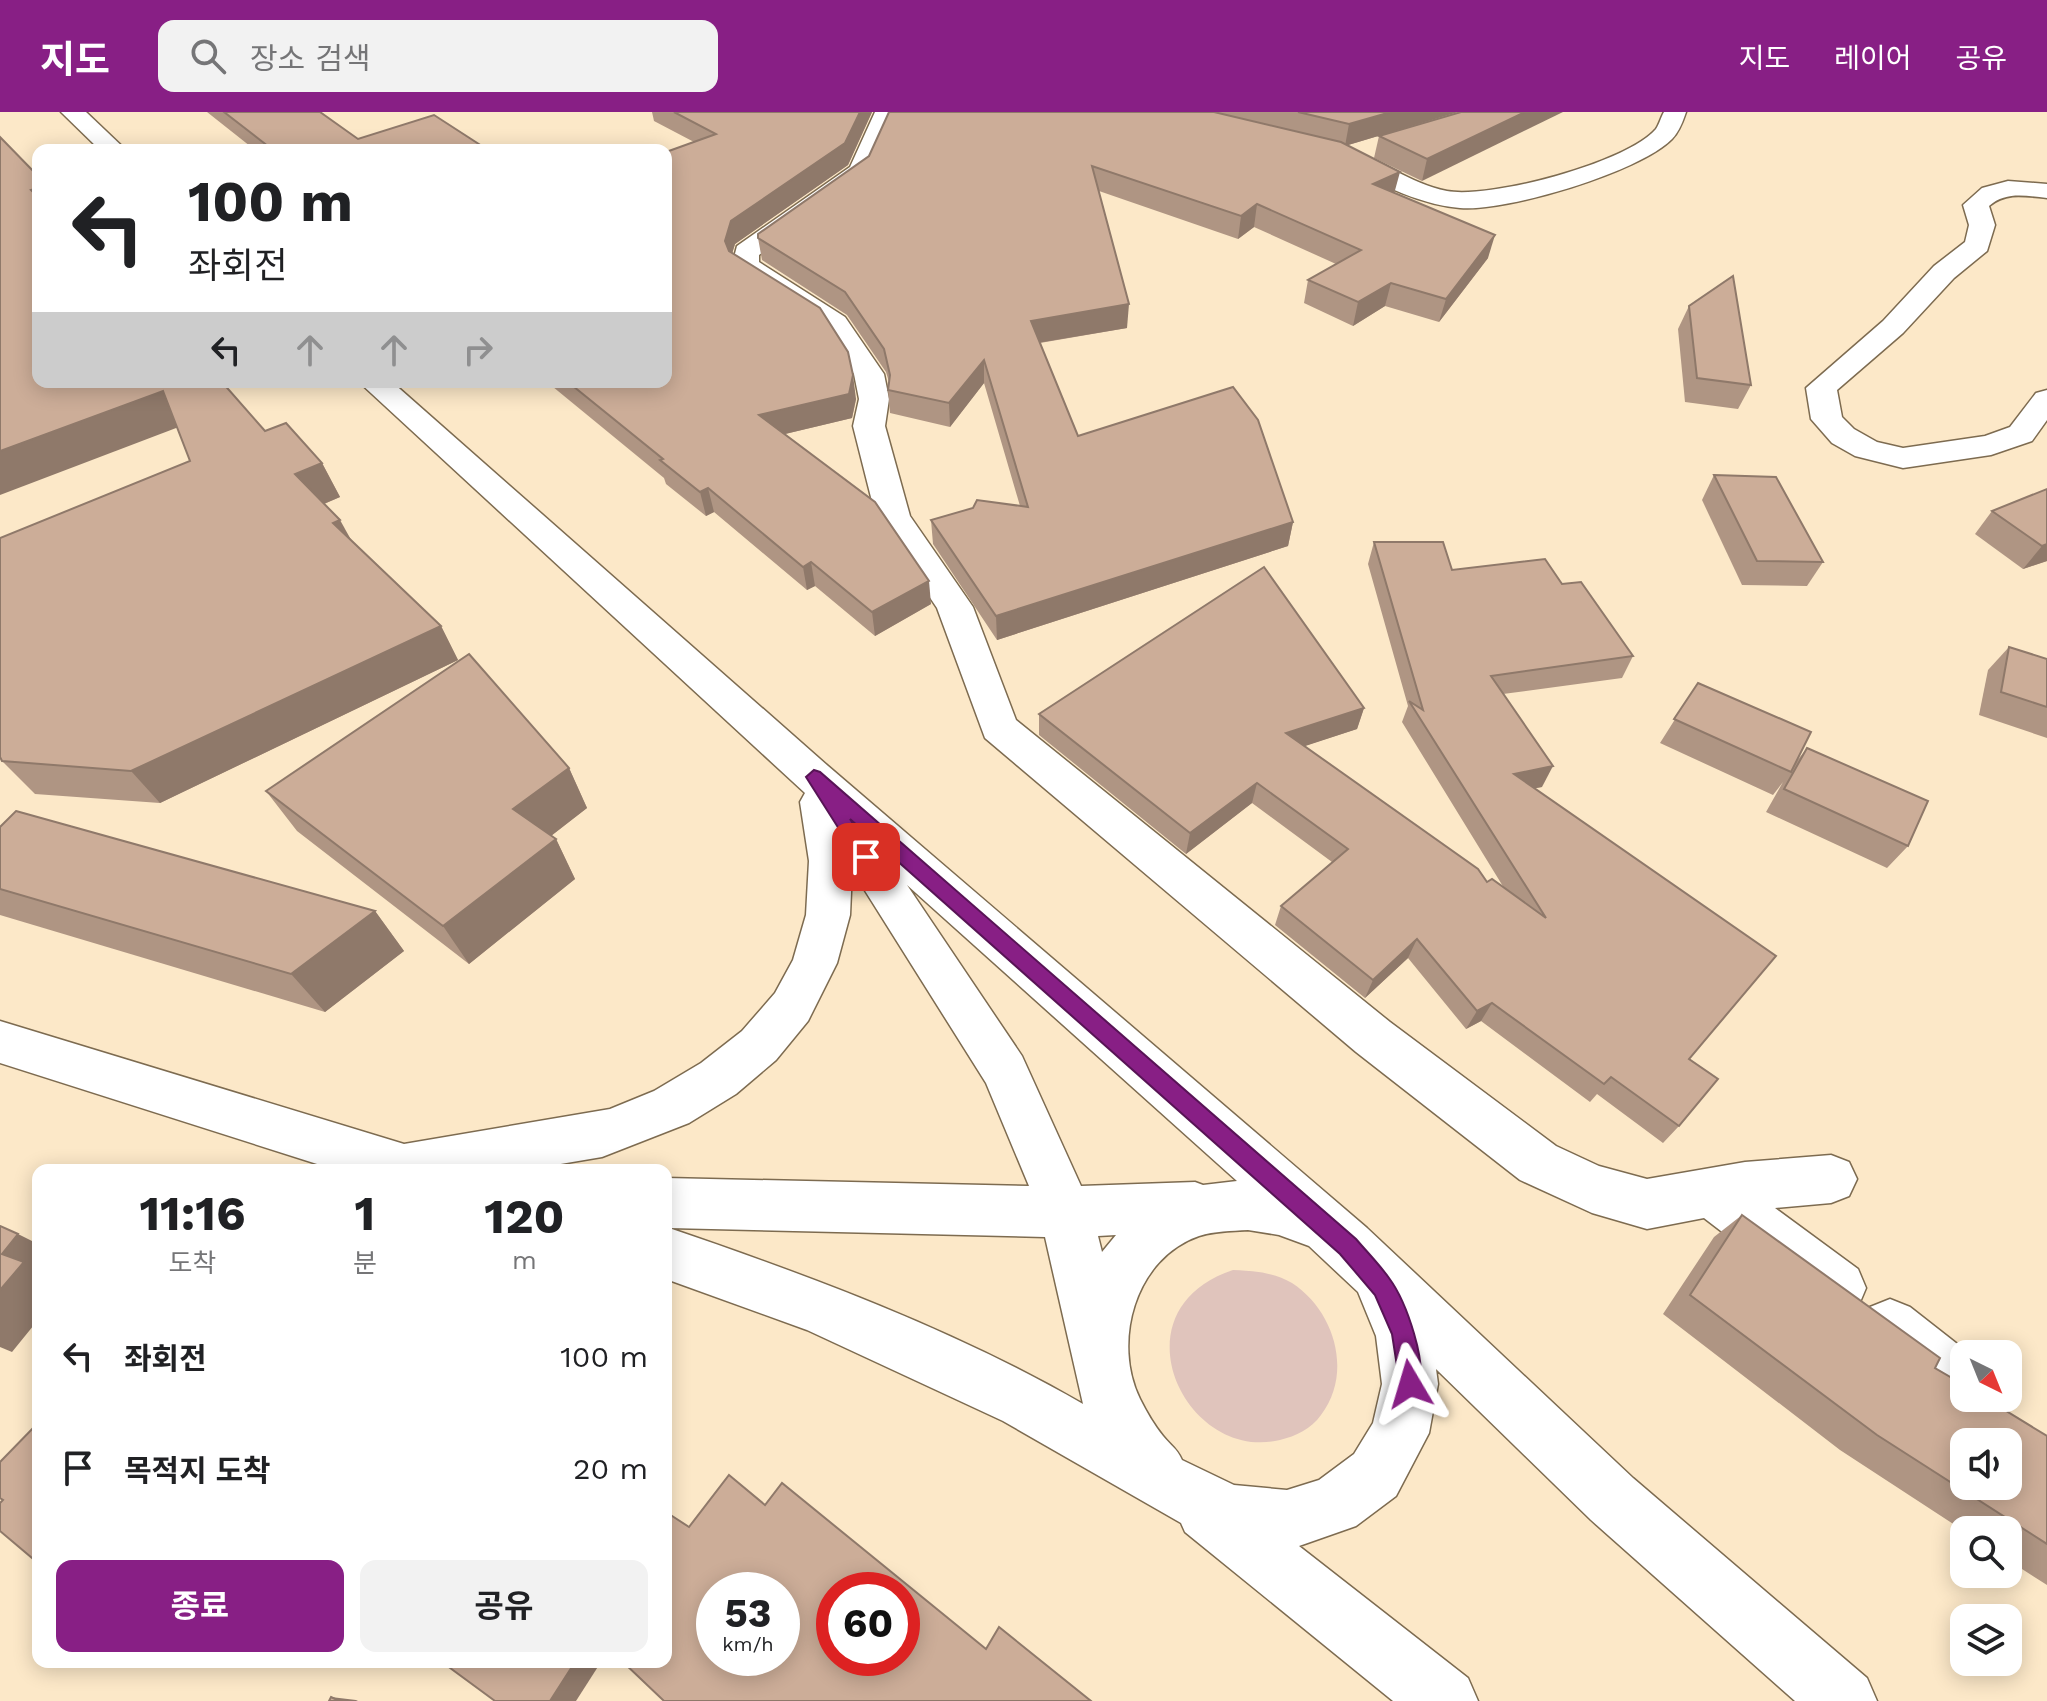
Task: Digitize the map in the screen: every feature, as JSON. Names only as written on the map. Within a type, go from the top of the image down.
[{"type":"main road","points":[[72,112],[107,144]]},
{"type":"main road","points":[[886,112],[860,171],[746,252],[745,265],[835,323],[869,374],[874,399],[869,426],[893,517],[955,607],[999,728],[1373,1037],[1538,1163],[1592,1189],[1647,1204],[1711,1192],[1831,1179]]},
{"type":"main road","points":[[1317,149],[1346,156],[1389,180],[1420,192],[1465,202],[1492,201],[1583,175],[1626,156],[1665,133],[1675,112]]},
{"type":"main road","points":[[1346,156],[1373,148]]},
{"type":"main road","points":[[2047,191],[2005,188],[1984,195],[1976,205],[1982,225],[1978,245],[1944,272],[1893,327],[1821,388],[1827,419],[1843,436],[1866,449],[1903,458],[1991,445],[2021,434],[2047,399]]},
{"type":"main road","points":[[381,388],[814,777],[1348,1246],[1612,1499],[1844,1701]]},
{"type":"main road","points":[[434,1164],[616,1131],[701,1092],[769,1037],[815,971],[832,903],[830,838],[814,777]]},
{"type":"main road","points":[[814,777],[1005,1071],[1066,1212],[1113,1408],[1143,1458],[1445,1701]]},
{"type":"main road","points":[[0,1042],[391,1164]]},
{"type":"main road","points":[[1711,1192],[1950,1372]]},
{"type":"main road","points":[[672,1203],[1066,1212],[1259,1205],[1307,1220],[1348,1246],[1383,1287],[1404,1334],[1410,1384],[1400,1433],[1375,1475],[1335,1505],[1287,1520],[1234,1515],[1184,1494],[995,1388],[817,1306],[672,1255]]},
{"type":"main road","points":[[1100,1353],[1107,1300],[1129,1256],[1164,1224],[1210,1207]]},
{"type":"shaded area","points":[[1233,1270],[1271,1274],[1292,1283],[1319,1310],[1335,1344],[1336,1381],[1331,1398],[1313,1424],[1280,1440],[1246,1441],[1216,1429],[1191,1407],[1176,1379],[1170,1347],[1176,1317],[1196,1290]]},
{"type":"building","points":[[224,112],[320,112],[358,139],[434,115],[479,144],[265,144]]},
{"type":"building","points":[[674,112],[860,112],[845,143],[731,221],[725,241],[729,251],[820,308],[848,352],[853,375],[849,394],[759,415],[875,502],[929,581],[872,612],[811,562],[803,567],[708,488],[700,492],[575,388],[672,388],[672,150],[716,134]]},
{"type":"building","points":[[889,112],[1214,112],[1341,142],[1400,172],[1373,184],[1495,235],[1446,299],[1391,283],[1358,302],[1308,280],[1361,250],[1257,204],[1241,216],[1092,166],[1129,304],[1031,321],[1078,436],[1233,387],[1258,420],[1293,522],[996,616],[931,520],[973,508],[977,500],[1028,507],[984,360],[949,403],[888,390],[890,375],[884,349],[845,292],[758,238],[758,234],[869,156]]},
{"type":"building","points":[[1298,112],[1391,112],[1349,124]]},
{"type":"building","points":[[1461,112],[1525,112],[1427,159],[1379,136]]},
{"type":"building","points":[[0,137],[32,170],[32,388],[227,388],[265,431],[286,423],[322,463],[295,474],[340,520],[333,523],[441,626],[131,771],[2,761],[0,538],[190,461],[163,391],[0,451]]},
{"type":"building","points":[[1733,276],[1751,385],[1697,378],[1689,306]]},
{"type":"building","points":[[1714,475],[1776,477],[1823,562],[1757,561]]},
{"type":"building","points":[[2047,489],[2047,544],[2042,546],[1992,511]]},
{"type":"building","points":[[1374,542],[1443,542],[1452,570],[1545,559],[1562,584],[1581,582],[1633,656],[1491,676],[1553,766],[1514,774],[1776,956],[1689,1059],[1718,1079],[1679,1126],[1611,1077],[1604,1084],[1492,1003],[1477,1011],[1417,939],[1373,980],[1281,906],[1348,849],[1257,783],[1190,833],[1039,714],[1264,567],[1364,708],[1286,733],[1478,869],[1487,882],[1492,879],[1546,918],[1409,701],[1423,710]]},
{"type":"building","points":[[2009,647],[2047,659],[2047,707],[2001,692]]},
{"type":"building","points":[[469,654],[569,768],[513,809],[556,839],[443,926],[266,791]]},
{"type":"building","points":[[1698,683],[1811,732],[1791,772],[1674,719]]},
{"type":"building","points":[[1807,748],[1928,801],[1908,846],[1784,789]]},
{"type":"building","points":[[16,811],[375,911],[291,974],[0,889],[0,827]]},
{"type":"building","points":[[1742,1215],[1940,1358],[1935,1368],[1950,1377],[1950,1412],[2008,1412],[2047,1436],[2047,1544],[2022,1528],[2022,1516],[2003,1516],[1978,1500],[2022,1500],[2022,1428],[1950,1428],[1950,1482],[1877,1435],[1690,1295]]},
{"type":"building","points":[[0,1226],[18,1234],[2,1254],[24,1262],[0,1290]]},
{"type":"building","points":[[32,1429],[32,1558],[0,1531],[0,1503],[3,1500],[0,1498],[0,1462]]},
{"type":"building","points":[[729,1475],[765,1505],[782,1483],[891,1572],[816,1572],[816,1676],[920,1676],[920,1595],[986,1649],[999,1627],[1091,1701],[664,1701],[629,1668],[672,1668],[672,1516],[689,1527]]},
{"type":"building","points":[[450,1668],[571,1668],[550,1701],[495,1701]]},
{"type":"route","points":[[866,857],[814,777],[1348,1246],[1383,1287],[1404,1334],[1410,1384]]}]
